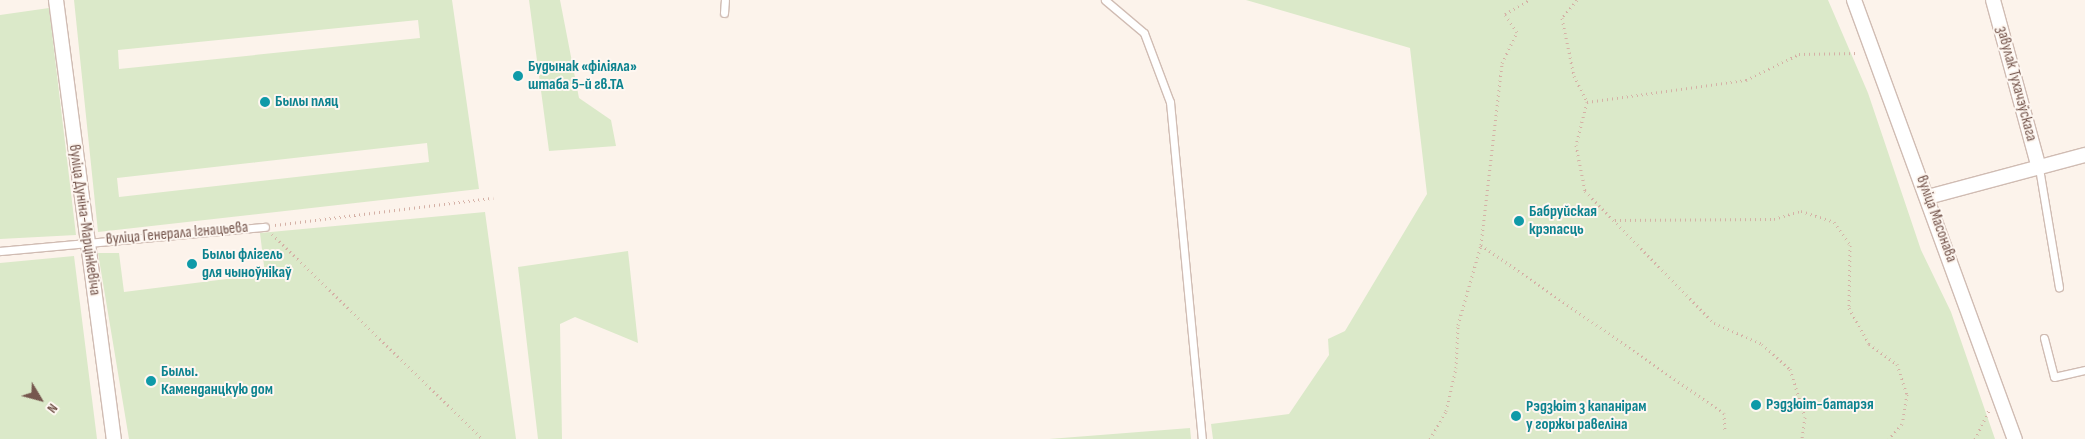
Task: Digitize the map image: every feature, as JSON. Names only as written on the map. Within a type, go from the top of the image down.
[{"type":"street","name":"вуліца Дуніна-Марцінкевіча","points":[[56,0],[114,439]]},
{"type":"street","name":"вуліца Масонава","points":[[1854,0],[2000,390],[2015,439]]},
{"type":"street","name":"завулак Тухачэўскага","points":[[1993,0],[2039,168]]},
{"type":"street","points":[[1928,197],[2085,155]]},
{"type":"lane","points":[[724,13],[725,0]]},
{"type":"lane","points":[[1105,0],[1144,33],[1170,102],[1202,439]]},
{"type":"lane","points":[[2039,168],[2059,287]]},
{"type":"lane","name":"вуліца Генерала Ігнацьева","points":[[0,251],[265,227]]},
{"type":"lane","points":[[2044,338],[2054,377],[2085,370]]},
{"type":"path","points":[[1430,439],[1446,411],[1456,368],[1458,325],[1481,245],[1502,63],[1517,32],[1505,14],[1528,0]]},
{"type":"path","points":[[1575,1],[1562,18],[1574,76],[1587,102],[1576,145],[1584,191],[1615,220],[1714,323],[1762,344],[1790,368],[1805,417],[1802,439]]},
{"type":"path","points":[[1587,102],[1746,80],[1799,54],[1874,53]]},
{"type":"path","points":[[265,227],[493,198]]},
{"type":"path","points":[[1615,220],[1774,219],[1801,211],[1834,222],[1850,245],[1849,308],[1869,344],[1898,364],[1907,394],[1902,424],[1889,439]]},
{"type":"path","points":[[265,227],[483,439]]},
{"type":"path","points":[[1481,245],[1724,413],[1725,430]]},
{"type":"path","points":[[1975,439],[2000,390]]},
{"type":"green space","points":[[74,0],[452,0],[479,189],[98,232]],"holes":[[[418,20],[420,38],[119,69],[118,50]],[[427,143],[429,162],[119,197],[117,178]]]},
{"type":"green space","points":[[529,0],[560,0],[579,98],[611,120],[616,146],[549,151]]},
{"type":"green space","points":[[1246,0],[1828,0],[1868,93],[1921,250],[1951,312],[1995,439],[1213,439],[1211,424],[1289,414],[1329,355],[1328,339],[1345,331],[1427,194],[1410,48]]},
{"type":"green space","points":[[49,8],[76,235],[0,239],[0,15]]},
{"type":"green space","points":[[485,212],[516,439],[129,439],[98,253],[119,253],[124,292],[265,274],[260,233]]},
{"type":"green space","points":[[628,251],[638,343],[575,317],[560,324],[562,439],[538,439],[518,267]]},
{"type":"green space","points":[[74,256],[97,439],[0,439],[0,263]]},
{"type":"green space","points":[[1190,428],[1191,439],[1049,439]]},
{"type":"place","name":"Будынак «філіяла» штаба 5-й гв.ТА","points":[[518,76]]},
{"type":"place","name":"Былы пляц","points":[[265,102]]},
{"type":"place","name":"Бабруйская крэпасць","points":[[1519,221]]},
{"type":"place","name":"Былы флігель для чыноўнікаў","points":[[192,264]]},
{"type":"place","name":"Былы. Каменданцкую дом","points":[[151,381]]},
{"type":"place","name":"Рэдзюіт-батарэя","points":[[1756,405]]},
{"type":"place","name":"Рэдзюіт з капанірам у горжы равеліна","points":[[1516,416]]}]
